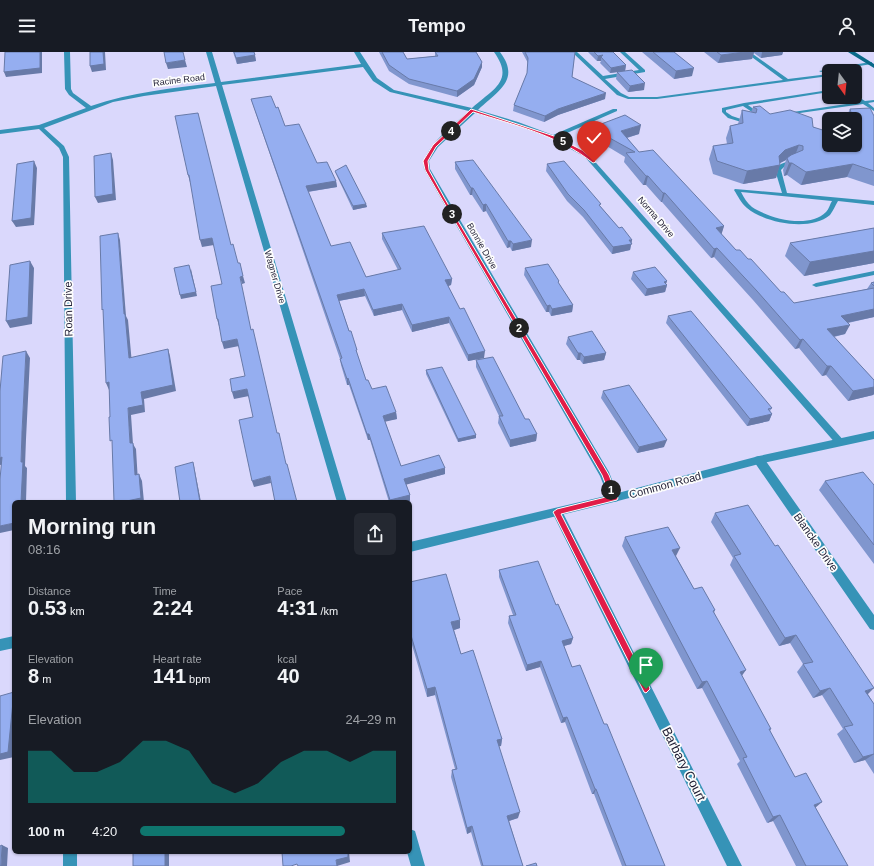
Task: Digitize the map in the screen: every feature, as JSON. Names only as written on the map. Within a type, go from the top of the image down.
[{"type":"main road","points":[[852,52],[873,65]]},
{"type":"street","points":[[67,52],[68,89],[71,94],[90,108]]},
{"type":"street","name":"Wagner Drive","points":[[209,52],[341,500]]},
{"type":"street","points":[[357,52],[373,79],[381,86],[392,91],[472,110],[498,88],[506,78],[506,68],[497,52]]},
{"type":"street","name":"Racine Road","points":[[0,132],[40,127],[90,108],[132,96],[364,65]]},
{"type":"street","name":"Norma Drive","points":[[472,110],[553,137],[580,150],[594,162],[840,442]]},
{"type":"street","name":"Bonnie Drive","points":[[472,110],[435,146],[426,161],[427,170],[605,475],[614,498]]},
{"type":"street","points":[[553,137],[615,110]]},
{"type":"street","name":"Roan Drive","points":[[40,127],[62,147],[66,157],[71,500]]},
{"type":"street","points":[[816,285],[874,274]]},
{"type":"street","name":"Common Road","points":[[412,547],[614,498],[759,460],[874,435]]},
{"type":"street","name":"Blancke Drive","points":[[759,460],[874,625]]},
{"type":"street","name":"Barbary Court","points":[[557,512],[735,866]]},
{"type":"street","points":[[0,645],[12,642]]},
{"type":"street","points":[[412,844],[418,866]]},
{"type":"street","points":[[70,854],[70,866]]},
{"type":"lane","points":[[575,53],[584,52]]},
{"type":"lane","points":[[601,78],[643,71],[622,52]]},
{"type":"lane","points":[[747,52],[786,80]]},
{"type":"lane","points":[[575,53],[619,94],[628,98],[675,96],[822,76]]},
{"type":"lane","points":[[786,80],[797,75],[873,65]]},
{"type":"lane","points":[[862,69],[873,65]]},
{"type":"lane","points":[[750,123],[730,117],[724,112],[724,109],[727,107],[744,104],[822,92]]},
{"type":"lane","points":[[777,115],[874,101]]},
{"type":"lane","points":[[864,103],[874,110]]},
{"type":"lane","points":[[744,104],[761,119],[769,116]]},
{"type":"lane","points":[[785,194],[778,170],[782,165],[795,160]]},
{"type":"lane","points":[[836,199],[829,212],[823,217],[810,222],[786,221],[767,217],[752,210],[745,204],[737,190],[785,194],[836,199],[874,203]]},
{"type":"building","points":[[5,52],[40,52],[40,68],[4,72]]},
{"type":"building","points":[[90,52],[103,52],[104,64],[90,66]]},
{"type":"building","points":[[164,52],[183,52],[185,60],[166,63]]},
{"type":"building","points":[[234,52],[254,52],[255,55],[236,58]]},
{"type":"building","points":[[382,52],[403,52],[407,59],[438,56],[435,52],[476,52],[482,62],[474,79],[457,91],[409,79],[389,65]]},
{"type":"building","points":[[525,52],[575,52],[572,77],[606,93],[558,109],[545,116],[514,105],[527,73],[528,58]]},
{"type":"building","points":[[594,52],[613,52],[626,65],[611,68],[601,57],[603,55],[598,56]]},
{"type":"building","points":[[653,52],[674,52],[694,68],[676,71]]},
{"type":"building","points":[[717,52],[745,52],[721,55]]},
{"type":"building","points":[[632,70],[645,83],[630,86],[617,72]]},
{"type":"building","points":[[271,96],[276,108],[278,107],[285,126],[299,124],[317,163],[327,162],[336,181],[306,186],[331,246],[350,242],[366,277],[401,269],[382,233],[424,226],[452,279],[445,280],[460,309],[464,308],[485,351],[468,355],[449,317],[412,325],[402,304],[373,310],[364,289],[337,295],[349,331],[351,331],[366,380],[368,380],[372,389],[386,386],[396,412],[383,416],[401,466],[439,455],[445,468],[404,479],[410,495],[390,500],[369,434],[367,434],[340,359],[342,358],[251,99]]},
{"type":"building","points":[[760,106],[770,114],[790,110],[812,118],[813,127],[822,130],[822,152],[862,152],[862,112],[851,112],[850,109],[870,108],[874,116],[874,171],[853,164],[806,172],[792,163],[789,163],[787,158],[803,150],[803,146],[799,145],[785,150],[779,156],[780,165],[747,171],[717,161],[713,146],[733,143],[730,126],[743,123],[742,110],[756,113],[757,109],[753,107]]},
{"type":"building","points":[[198,113],[231,245],[233,244],[238,263],[240,263],[243,276],[240,277],[251,330],[253,329],[277,433],[279,433],[296,500],[275,500],[270,476],[252,481],[239,420],[253,417],[247,389],[232,392],[230,379],[245,376],[237,339],[222,342],[211,286],[222,284],[212,238],[200,240],[189,175],[175,116]]},
{"type":"building","points":[[625,115],[641,125],[621,131],[639,152],[653,150],[724,226],[716,228],[736,250],[740,250],[748,259],[751,259],[781,292],[784,292],[794,303],[874,288],[874,309],[841,316],[850,325],[827,329],[874,380],[874,387],[853,391],[831,366],[827,366],[803,339],[800,340],[717,248],[714,249],[665,193],[663,193],[648,176],[646,176],[626,153],[635,152],[597,131],[601,129],[596,126]]},
{"type":"building","points":[[111,153],[113,194],[95,197],[94,156]]},
{"type":"building","points":[[473,160],[532,240],[513,244],[511,241],[508,241],[486,204],[483,205],[455,162]]},
{"type":"building","points":[[34,161],[31,218],[12,221],[17,164]]},
{"type":"building","points":[[564,161],[601,204],[599,205],[619,228],[622,227],[632,240],[629,240],[632,244],[613,247],[584,210],[568,194],[547,164]]},
{"type":"building","points":[[346,165],[366,204],[353,206],[335,171]]},
{"type":"building","points":[[874,228],[874,251],[810,262],[790,243]]},
{"type":"building","points":[[118,233],[129,358],[168,349],[173,385],[141,392],[143,405],[128,408],[130,443],[133,443],[135,475],[139,474],[141,498],[132,500],[114,500],[112,440],[110,441],[109,382],[106,383],[103,309],[102,310],[100,236]]},
{"type":"building","points":[[30,261],[28,317],[6,321],[10,265]]},
{"type":"building","points":[[548,264],[573,305],[552,309],[550,305],[547,306],[525,268]]},
{"type":"building","points":[[189,265],[196,292],[180,295],[174,268]]},
{"type":"building","points":[[655,267],[667,281],[664,282],[667,285],[647,289],[633,272]]},
{"type":"building","points":[[691,311],[772,408],[768,409],[772,414],[750,419],[668,316]]},
{"type":"building","points":[[592,331],[606,353],[584,357],[581,353],[578,353],[568,337]]},
{"type":"building","points":[[26,351],[21,462],[23,462],[21,500],[12,500],[12,523],[0,526],[0,479],[2,457],[0,458],[0,391],[3,356]]},
{"type":"building","points":[[493,357],[525,419],[529,419],[537,434],[510,440],[499,416],[503,416],[476,360]]},
{"type":"building","points":[[442,367],[476,435],[458,439],[426,370]]},
{"type":"building","points":[[629,385],[667,440],[639,447],[603,391]]},
{"type":"building","points":[[193,462],[200,500],[180,500],[175,467]]},
{"type":"building","points":[[863,472],[874,485],[874,545],[825,481]]},
{"type":"building","points":[[748,505],[775,546],[778,545],[874,688],[865,691],[874,704],[874,754],[863,757],[844,727],[853,725],[830,688],[820,691],[803,664],[813,662],[796,635],[785,638],[734,556],[741,554],[715,513]]},
{"type":"building","points":[[668,527],[680,548],[672,550],[694,589],[702,587],[715,610],[713,611],[746,670],[740,672],[795,777],[806,773],[822,802],[814,805],[848,866],[806,866],[780,815],[773,817],[743,758],[747,757],[707,681],[702,682],[625,537]]},
{"type":"building","points":[[538,561],[556,605],[558,604],[573,638],[562,641],[572,667],[580,665],[604,724],[607,724],[665,866],[626,866],[567,717],[563,718],[541,661],[527,665],[509,616],[516,615],[499,570]]},
{"type":"building","points":[[446,574],[460,620],[451,622],[461,654],[473,650],[502,739],[497,740],[520,812],[507,816],[523,866],[483,866],[472,826],[467,828],[452,770],[457,769],[435,687],[427,689],[412,639],[412,582]]},
{"type":"building","points":[[12,693],[12,712],[8,752],[0,754],[0,696]]},
{"type":"building","points":[[2,845],[1,866],[0,866],[0,846]]},
{"type":"building","points":[[133,854],[165,854],[165,866],[133,866]]},
{"type":"building","points":[[282,854],[348,854],[348,857],[336,860],[337,866],[298,866],[297,864],[283,866]]},
{"type":"building","points":[[536,863],[537,866],[526,866]]},
{"type":"route","points":[[594,162],[580,150],[553,137],[516,123],[472,110],[435,146],[426,161],[427,170],[443,199],[605,475],[614,498],[557,512],[646,689]]}]
